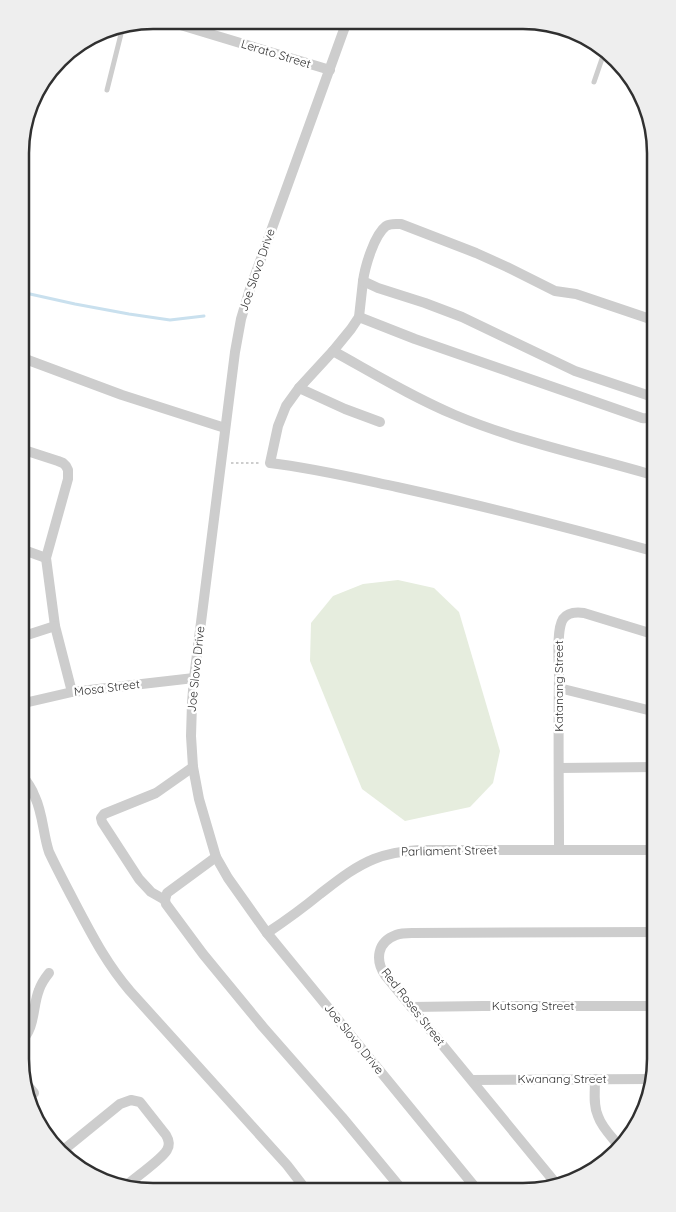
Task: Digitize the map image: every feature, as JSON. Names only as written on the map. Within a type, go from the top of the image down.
[{"type":"street","name":"Lerato Street","points":[[211,29],[330,70]]},
{"type":"street","name":"Joe Slovo Drive","points":[[344,29],[245,303],[237,336],[194,678],[191,736],[193,767],[199,799],[216,858],[232,885],[267,933],[472,1183]]},
{"type":"street","points":[[647,318],[576,294],[555,291],[476,253],[402,224],[387,226],[380,234],[368,261],[363,281],[359,317],[286,406],[278,426],[270,463],[315,470],[434,495],[558,525],[647,550]]},
{"type":"street","points":[[363,281],[462,317],[575,371],[647,395]]},
{"type":"street","points":[[359,317],[415,339],[647,419]]},
{"type":"street","points":[[333,351],[429,404],[481,426],[647,474]]},
{"type":"street","points":[[29,360],[122,394],[226,428]]},
{"type":"street","points":[[299,388],[380,422]]},
{"type":"street","points":[[29,452],[63,463],[68,470],[68,479],[46,558],[55,626],[72,692]]},
{"type":"street","points":[[29,552],[46,558]]},
{"type":"street","name":"Katanang Street","points":[[559,850],[560,627],[565,617],[577,612],[647,632]]},
{"type":"street","points":[[29,634],[55,626]]},
{"type":"street","name":"Mosa Street","points":[[29,702],[72,692],[194,678]]},
{"type":"street","points":[[559,688],[647,710]]},
{"type":"street","points":[[165,900],[151,892],[139,879],[101,818],[104,814],[162,790],[193,767]]},
{"type":"street","points":[[559,768],[647,767]]},
{"type":"street","points":[[29,785],[41,813],[48,852],[106,960],[130,991],[287,1165],[301,1183]]},
{"type":"street","name":"Parliament Street","points":[[267,933],[346,874],[384,855],[401,851],[647,850]]},
{"type":"street","points":[[216,858],[167,892],[165,900],[168,908],[263,1027],[397,1183]]},
{"type":"street","name":"Red Roses Street","points":[[553,1180],[385,975],[378,959],[381,948],[389,939],[396,935],[422,933],[647,932]]},
{"type":"street","points":[[29,1032],[38,992],[42,982],[49,973]]},
{"type":"street","name":"Kutsong Street","points":[[411,1008],[647,1006]]},
{"type":"street","name":"Kwanang Street","points":[[472,1080],[646,1079]]},
{"type":"street","points":[[596,1080],[595,1102],[598,1116],[600,1122],[616,1141]]},
{"type":"street","points":[[66,1148],[120,1104],[131,1100],[140,1102],[166,1135],[169,1145],[162,1156],[131,1181]]},
{"type":"lane","points":[[107,90],[121,33]]},
{"type":"lane","points":[[594,82],[603,57]]},
{"type":"path","points":[[221,463],[270,463]]},
{"type":"green space","points":[[398,580],[434,588],[459,612],[500,751],[493,783],[470,807],[405,821],[362,789],[310,661],[311,623],[333,596],[363,584]]},
{"type":"waterway","points":[[29,294],[75,304],[170,320],[204,316]]}]
